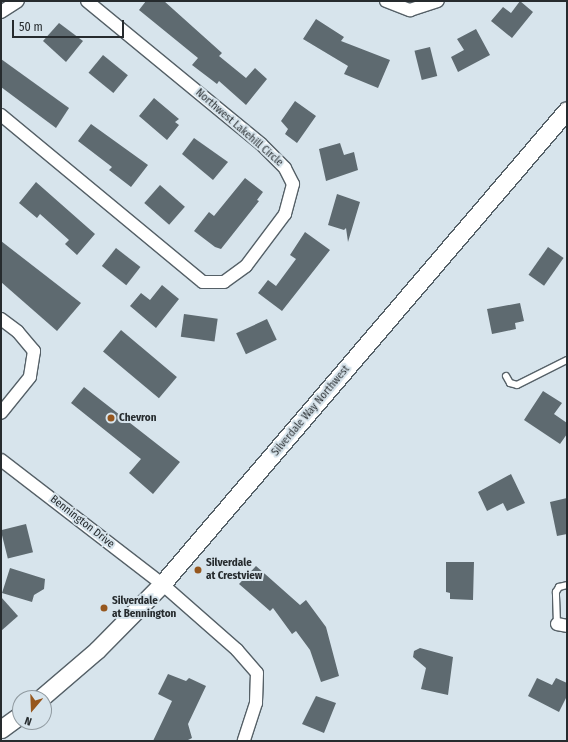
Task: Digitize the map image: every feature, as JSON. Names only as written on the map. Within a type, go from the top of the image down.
[{"type":"main road","name":"Silverdale Way Northwest","points":[[51,690],[97,650],[162,584],[567,110]]},
{"type":"main road","points":[[1,729],[12,721]]},
{"type":"street","points":[[1,12],[18,1]]},
{"type":"street","name":"Northwest Lakehill Circle","points":[[1,115],[203,282],[224,282],[246,266],[285,214],[293,184],[285,168],[261,144],[87,1]]},
{"type":"street","points":[[386,1],[410,10],[438,1]]},
{"type":"street","points":[[1,319],[18,332],[34,351],[30,376],[1,413]]},
{"type":"street","name":"Bennington Drive","points":[[1,460],[162,584],[237,650],[257,673],[256,703],[244,741]]},
{"type":"lane","points":[[506,376],[510,383],[517,385],[567,360]]},
{"type":"lane","points":[[562,625],[556,592],[558,587],[567,585]]},
{"type":"building","points":[[146,1],[164,1],[222,53],[219,56],[246,78],[255,68],[267,79],[246,105],[219,81],[217,84],[192,65],[198,58],[139,10]]},
{"type":"building","points":[[520,1],[533,12],[512,38],[491,21],[503,7],[511,13]]},
{"type":"building","points":[[316,19],[344,37],[341,41],[390,60],[378,88],[344,74],[348,66],[303,39]]},
{"type":"building","points":[[59,23],[83,41],[66,62],[43,41]]},
{"type":"building","points":[[476,29],[490,55],[458,72],[451,57],[464,50],[457,39]]},
{"type":"building","points":[[430,47],[437,76],[422,80],[414,51]]},
{"type":"building","points":[[103,55],[128,75],[113,93],[89,73]]},
{"type":"building","points":[[1,59],[69,108],[56,128],[1,87]]},
{"type":"building","points":[[154,98],[179,119],[175,122],[179,125],[167,140],[139,116]]},
{"type":"building","points":[[295,101],[316,116],[297,143],[285,134],[288,129],[281,121]]},
{"type":"building","points":[[91,124],[148,165],[131,187],[109,170],[112,167],[78,141]]},
{"type":"building","points":[[194,138],[228,162],[213,180],[182,154]]},
{"type":"building","points":[[340,143],[344,155],[354,152],[358,170],[326,181],[319,149]]},
{"type":"building","points":[[245,178],[263,192],[257,200],[259,201],[221,249],[215,247],[194,231],[209,212],[214,216]]},
{"type":"building","points":[[36,182],[95,234],[77,255],[65,244],[69,240],[40,214],[37,218],[19,203]]},
{"type":"building","points":[[160,185],[185,207],[169,225],[144,203]]},
{"type":"building","points":[[337,194],[360,202],[348,242],[346,228],[344,230],[328,225]]},
{"type":"building","points":[[305,232],[330,250],[282,311],[258,293],[268,280],[276,286],[296,259],[290,255]]},
{"type":"building","points":[[1,241],[81,303],[57,331],[1,282]]},
{"type":"building","points":[[548,247],[564,258],[544,286],[528,275]]},
{"type":"building","points":[[116,248],[140,267],[126,285],[102,266]]},
{"type":"building","points":[[162,285],[179,299],[156,328],[130,306],[141,293],[150,300]]},
{"type":"building","points":[[520,303],[524,321],[515,323],[516,329],[492,334],[487,309]]},
{"type":"building","points":[[184,314],[218,319],[214,342],[181,337]]},
{"type":"building","points":[[267,319],[277,340],[246,354],[236,333]]},
{"type":"building","points":[[121,330],[177,377],[159,398],[103,351]]},
{"type":"building","points":[[84,387],[180,462],[153,494],[129,473],[141,459],[71,403]]},
{"type":"building","points":[[543,391],[562,403],[554,414],[567,423],[567,434],[560,444],[524,420]]},
{"type":"building","points":[[511,474],[525,503],[507,511],[503,503],[487,511],[478,492]]},
{"type":"building","points":[[567,498],[567,534],[557,536],[550,502]]},
{"type":"building","points":[[26,524],[33,552],[8,558],[1,530]]},
{"type":"building","points":[[446,562],[474,562],[473,600],[450,599],[450,593],[446,592]]},
{"type":"building","points":[[256,566],[300,605],[306,600],[326,627],[339,676],[321,682],[310,650],[296,631],[292,634],[273,608],[270,611],[239,584]]},
{"type":"building","points":[[10,568],[45,579],[44,589],[34,595],[32,602],[2,593]]},
{"type":"building","points":[[1,597],[18,616],[1,631]]},
{"type":"building","points":[[420,648],[453,657],[448,695],[421,689],[426,668],[413,657],[414,651]]},
{"type":"building","points":[[168,674],[186,681],[189,678],[206,686],[188,724],[192,738],[186,741],[153,741],[172,701],[158,694]]},
{"type":"building","points":[[537,678],[552,685],[556,678],[567,683],[567,696],[559,712],[528,696]]},
{"type":"building","points":[[316,696],[336,703],[324,733],[302,724]]},
{"type":"place","name":"Chevron","points":[[111,418]]},
{"type":"place","name":"Silverdale at Crestview","points":[[198,570]]},
{"type":"place","name":"Silverdale at Bennington","points":[[104,608]]}]
